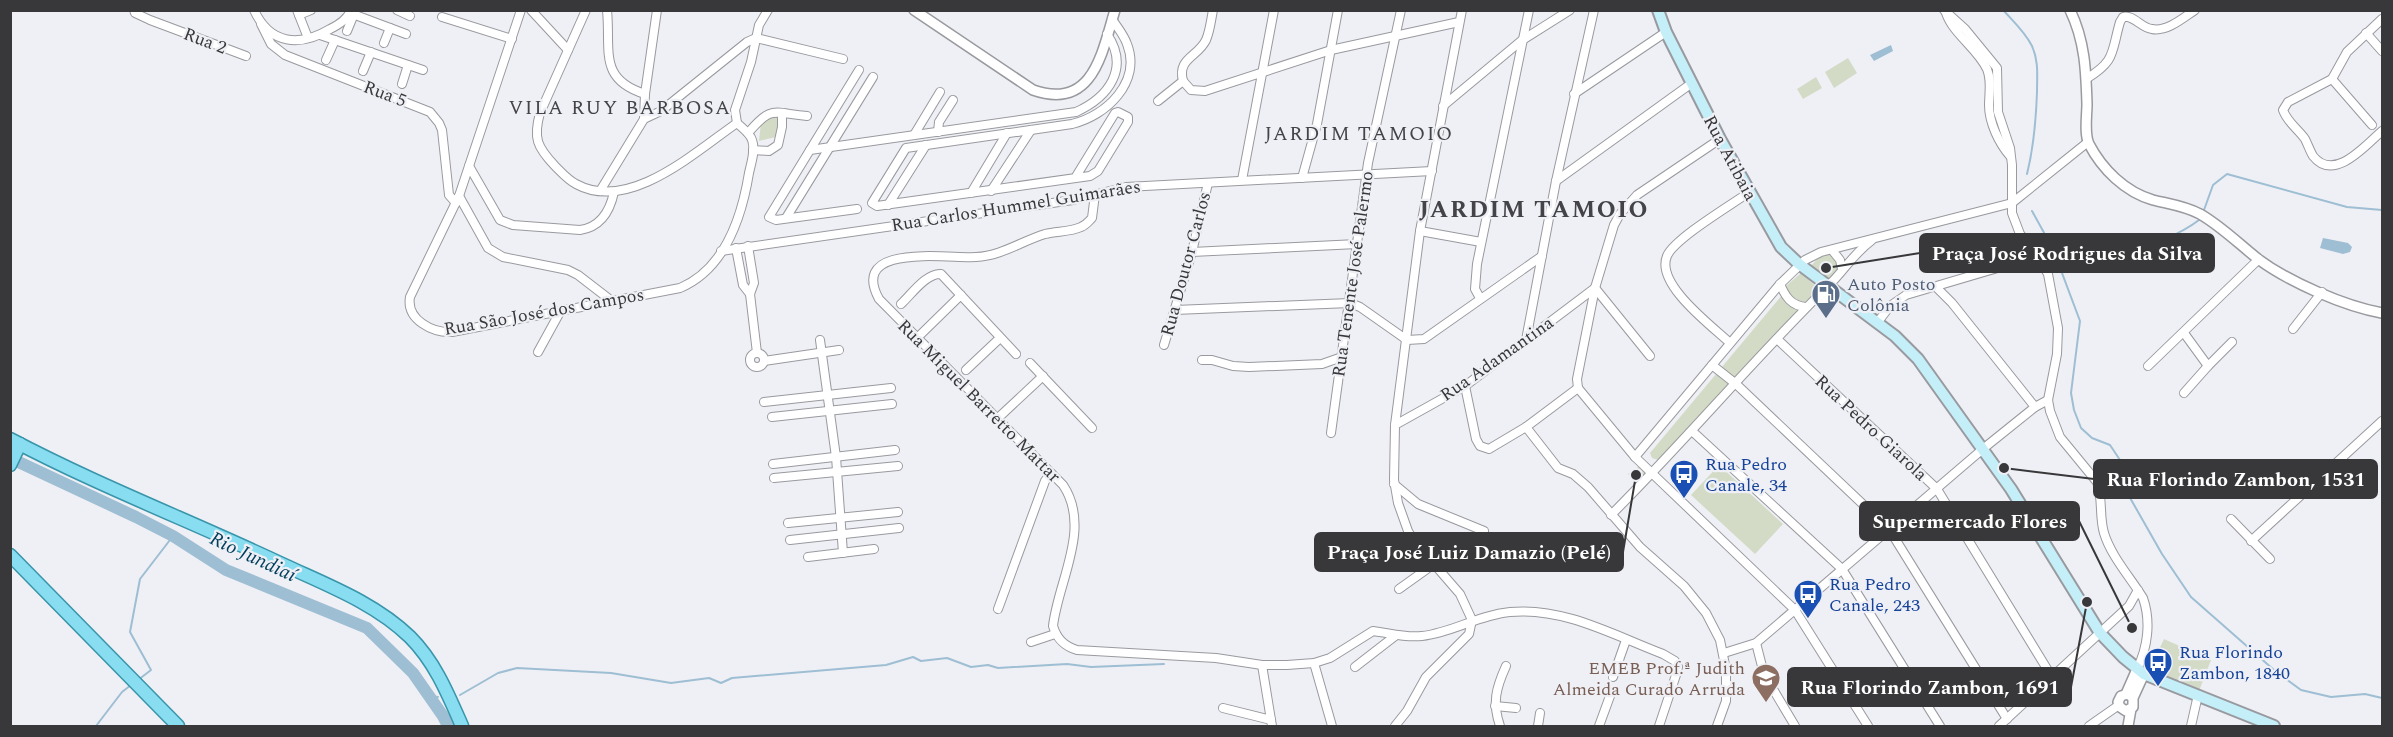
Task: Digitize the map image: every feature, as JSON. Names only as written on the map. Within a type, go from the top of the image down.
[{"type":"main road","name":"Rua Atibaia","points":[[1658,10],[1666,32],[1720,139],[1780,247],[1799,264],[1895,336],[1918,359],[1984,448],[2100,633],[2141,668]]},
{"type":"main road","points":[[10,465],[16,444],[165,513],[204,528],[372,608],[401,629],[428,658],[444,685],[462,726]]},
{"type":"main road","points":[[10,555],[178,726]]},
{"type":"main road","points":[[2141,668],[2198,695],[2274,726]]},
{"type":"street","name":"Rua 2","points":[[134,10],[135,13],[150,20],[246,56]]},
{"type":"street","name":"Rua 5","points":[[254,10],[271,44],[285,55],[430,112],[435,117],[442,130],[448,195],[457,199],[488,248],[503,257],[568,270],[613,302]]},
{"type":"street","points":[[308,38],[298,13],[311,10]]},
{"type":"street","points":[[397,10],[410,16]]},
{"type":"street","name":"Rua São José dos Campos","points":[[521,10],[457,199],[410,297],[410,308],[423,324],[435,331],[452,332],[613,302],[691,284],[709,267],[721,251],[735,227],[743,206],[754,144],[748,133]]},
{"type":"street","points":[[586,10],[540,113],[536,128],[536,138],[541,150],[569,180],[586,189],[600,191],[614,192],[636,187],[650,181],[737,123]]},
{"type":"street","points":[[607,10],[609,63],[615,76],[626,87],[645,94]]},
{"type":"street","points":[[600,191],[644,119],[645,94],[657,10]]},
{"type":"street","points":[[768,10],[759,25],[751,62],[735,110],[737,123],[748,133],[766,114],[774,112],[807,116]]},
{"type":"street","points":[[914,10],[1021,83],[1045,94],[1068,93],[1079,88],[1095,72],[1114,15]]},
{"type":"street","points":[[1242,180],[1274,10]]},
{"type":"street","points":[[1302,178],[1317,124],[1338,10]]},
{"type":"street","name":"Rua Tenente José Palermo","points":[[1331,433],[1367,175],[1401,10]]},
{"type":"street","points":[[1395,726],[1407,711],[1426,677],[1460,645],[1468,634],[1472,620],[1463,598],[1434,564],[1424,557],[1408,531],[1394,484],[1395,425],[1420,231],[1462,10]]},
{"type":"street","points":[[1480,298],[1475,289],[1475,278],[1481,242],[1529,10]]},
{"type":"street","points":[[1443,106],[1521,41],[1570,10]]},
{"type":"street","points":[[1526,340],[1556,181],[1594,10]]},
{"type":"street","points":[[2070,10],[2083,45],[2088,142],[2111,174],[2125,187],[2151,199],[2202,215],[2259,259],[2300,284],[2382,313]]},
{"type":"street","points":[[2086,79],[2103,68],[2109,61],[2123,17],[2130,17],[2146,27],[2158,29],[2165,28],[2195,10]]},
{"type":"street","points":[[1210,11],[1204,44],[1181,72],[1183,81],[1191,90],[1205,91],[1331,50],[1459,22]]},
{"type":"street","points":[[261,24],[284,39],[300,41],[321,35],[343,21],[352,12]]},
{"type":"street","points":[[352,12],[406,34]]},
{"type":"street","points":[[347,31],[352,12]]},
{"type":"street","points":[[1945,12],[1948,20],[1971,46],[1987,69],[1994,98],[1991,120],[2010,156],[2013,174],[2014,223],[2038,256],[2050,281],[2058,328],[2057,354],[2048,400],[2060,437],[2092,473],[2097,482],[2100,490],[2103,531],[2146,606],[2147,634],[2141,668],[2130,696],[2134,704],[2128,726]]},
{"type":"street","points":[[516,24],[521,17],[532,13],[568,50]]},
{"type":"street","points":[[1075,178],[1115,113],[1118,112],[1128,117],[1128,122],[1096,173],[1075,178],[991,191],[888,205],[874,206],[872,202],[904,149],[1086,120],[1108,107],[1125,84],[1130,57],[1127,44],[1114,15]]},
{"type":"street","points":[[441,17],[512,39]]},
{"type":"street","points":[[2382,19],[2347,52],[2332,79],[2288,102],[2283,107],[2285,117],[2306,141],[2313,156],[2322,164],[2334,167],[2343,163],[2382,131]]},
{"type":"street","points":[[384,44],[390,28]]},
{"type":"street","points":[[1574,94],[1666,32]]},
{"type":"street","points":[[2366,33],[2382,51]]},
{"type":"street","points":[[810,150],[1076,112],[1087,107],[1104,93],[1115,76],[1118,54],[1107,34]]},
{"type":"street","points":[[321,35],[423,70]]},
{"type":"street","points":[[644,119],[661,111],[747,42],[756,38],[843,59]]},
{"type":"street","points":[[326,60],[335,40]]},
{"type":"street","points":[[363,71],[371,52]]},
{"type":"street","points":[[402,84],[408,65]]},
{"type":"street","points":[[857,209],[773,220],[769,216],[859,70]]},
{"type":"street","points":[[786,218],[873,77]]},
{"type":"street","points":[[2332,79],[2372,125]]},
{"type":"street","points":[[1158,101],[1183,81]]},
{"type":"street","points":[[1556,181],[1692,83]]},
{"type":"street","points":[[914,135],[940,92]]},
{"type":"street","points":[[938,132],[939,122],[953,100]]},
{"type":"street","points":[[753,150],[770,151],[778,145],[782,114]]},
{"type":"street","points":[[991,191],[1032,129]]},
{"type":"street","points":[[971,193],[1007,133]]},
{"type":"street","points":[[1720,139],[1637,195],[1626,205],[1614,225],[1591,304],[1577,379],[1578,388],[1635,457],[1795,610],[1868,726]]},
{"type":"street","points":[[1635,457],[1799,264],[1812,256],[1832,250],[2012,203],[2088,142]]},
{"type":"street","points":[[888,205],[926,145]]},
{"type":"street","points":[[469,166],[500,220],[513,225],[580,230],[590,228],[598,223],[609,210],[614,192]]},
{"type":"street","name":"Rua Carlos Hummel Guimarães","points":[[721,251],[1073,200],[1126,187],[1432,171]]},
{"type":"street","name":"Rua Doutor Carlos","points":[[1164,345],[1192,252],[1208,183]]},
{"type":"street","points":[[1730,343],[1683,299],[1666,270],[1666,258],[1677,243],[1748,193]]},
{"type":"street","name":"Rua Miguel Barretto Mattar","points":[[1055,634],[1054,614],[1071,549],[1076,517],[1069,494],[879,299],[874,290],[875,277],[887,262],[894,258],[991,255],[1043,235],[1080,227],[1092,218],[1095,194]]},
{"type":"street","points":[[735,227],[734,238],[742,246],[754,283],[750,294],[757,353],[751,358],[752,364],[758,366],[764,361],[838,350]]},
{"type":"street","points":[[1420,231],[1481,242]]},
{"type":"street","points":[[1611,515],[1828,286],[1857,252],[1873,239]]},
{"type":"street","points":[[1192,252],[1357,244]]},
{"type":"street","points":[[741,247],[743,285],[750,294]]},
{"type":"street","points":[[1832,250],[1840,260],[1842,269]]},
{"type":"street","points":[[1174,310],[1350,303],[1360,307],[1407,340],[1424,339],[1542,256]]},
{"type":"street","points":[[1877,323],[1898,299],[2038,256]]},
{"type":"street","points":[[2148,366],[2259,259]]},
{"type":"street","points":[[901,304],[937,273],[945,277],[1016,354]]},
{"type":"street","points":[[1780,284],[1790,301],[1799,307],[1806,307]]},
{"type":"street","points":[[1936,287],[1952,303],[2035,407]]},
{"type":"street","points":[[1595,288],[1650,356]]},
{"type":"street","name":"Rua Adamantina","points":[[1395,425],[1465,386],[1595,288]]},
{"type":"street","points":[[592,306],[598,291]]},
{"type":"street","points":[[2293,329],[2322,292]]},
{"type":"street","points":[[917,338],[961,295]]},
{"type":"street","points":[[1573,304],[1591,304]]},
{"type":"street","points":[[538,352],[560,312]]},
{"type":"street","points":[[2184,333],[2208,366]]},
{"type":"street","points":[[966,370],[1000,338]]},
{"type":"street","name":"Rua Pedro Giarola","points":[[1777,339],[1937,489],[2052,677]]},
{"type":"street","points":[[820,340],[831,410],[843,553]]},
{"type":"street","points":[[2184,393],[2232,342]]},
{"type":"street","points":[[1202,360],[1212,360],[1233,366],[1249,366],[1322,364],[1341,357]]},
{"type":"street","points":[[1030,363],[1092,428]]},
{"type":"street","points":[[1712,365],[1736,384],[1889,529],[2007,719]]},
{"type":"street","points":[[997,419],[1043,376]]},
{"type":"street","points":[[1465,386],[1476,439],[1480,446],[1489,449],[1526,427],[1578,388]]},
{"type":"street","points":[[764,402],[891,388]]},
{"type":"street","points":[[1724,653],[1756,643],[1984,448],[2035,407],[2048,400]]},
{"type":"street","points":[[772,417],[892,404]]},
{"type":"street","points":[[2251,541],[2382,421]]},
{"type":"street","points":[[1526,427],[1558,468],[1578,477],[1640,547],[1684,586],[1712,623],[1724,653],[1726,701],[1717,726]]},
{"type":"street","points":[[1692,431],[1842,569],[1940,726]]},
{"type":"street","points":[[772,465],[895,450]]},
{"type":"street","points":[[774,478],[898,466]]},
{"type":"street","points":[[998,609],[1045,481],[1051,473]]},
{"type":"street","points":[[1394,484],[1418,504],[1484,531]]},
{"type":"street","points":[[788,523],[898,512]]},
{"type":"street","points":[[2231,519],[2270,559]]},
{"type":"street","points":[[790,540],[899,528]]},
{"type":"street","points":[[808,557],[874,549]]},
{"type":"street","points":[[1399,589],[1434,564]]},
{"type":"street","points":[[1999,726],[2129,606],[2138,590]]},
{"type":"street","points":[[2129,606],[2146,606]]},
{"type":"street","points":[[1031,642],[1055,634],[1064,645],[1077,650],[1232,660],[1262,665],[1314,663],[1338,655],[1372,631],[1395,636],[1435,634],[1472,620],[1508,612],[1551,613],[1577,620],[1669,656],[1675,661],[1678,667],[1659,726]]},
{"type":"street","points":[[1355,667],[1395,636]]},
{"type":"street","points":[[1613,677],[1626,640]]},
{"type":"street","points":[[1756,643],[1764,674],[1795,726]]},
{"type":"street","points":[[1314,663],[1332,726]]},
{"type":"street","points":[[1223,708],[1272,723],[1262,665]]},
{"type":"street","points":[[1500,726],[1495,706],[1497,686],[1506,666]]},
{"type":"street","points":[[2191,726],[2198,695]]},
{"type":"street","points":[[1599,726],[1610,696]]},
{"type":"street","points":[[2089,726],[2119,705],[2121,696],[2130,696]]},
{"type":"street","points":[[2119,705],[2124,710],[2131,709]]},
{"type":"street","points":[[1495,706],[1516,708]]},
{"type":"street","points":[[1538,726],[1540,713]]},
{"type":"street","points":[[2098,726],[2100,717]]},
{"type":"green space","points":[[1848,58],[1857,73],[1834,88],[1825,72]]},
{"type":"green space","points":[[1816,77],[1822,88],[1803,99],[1797,89]]},
{"type":"green space","points":[[766,117],[779,117],[776,137],[759,141],[761,122]]},
{"type":"green space","points":[[1830,253],[1836,257],[1840,268],[1829,281],[1810,267],[1821,255]]},
{"type":"green space","points":[[1801,273],[1819,289],[1803,304],[1789,295],[1786,289],[1786,286]]},
{"type":"green space","points":[[1783,294],[1790,304],[1800,311],[1658,460],[1652,458],[1650,453]]},
{"type":"green space","points":[[1641,465],[1645,472],[1644,476],[1635,483],[1628,474]]},
{"type":"green space","points":[[1719,465],[1783,524],[1755,554],[1691,495]]},
{"type":"green space","points":[[2164,639],[2211,660],[2199,691],[2150,669]]},
{"type":"water","points":[[1891,45],[1893,51],[1874,61],[1870,55]]},
{"type":"water","points":[[2323,238],[2348,243],[2352,247],[2350,252],[2343,254],[2320,248]]},
{"type":"waterway","points":[[2003,10],[2029,41],[2037,63],[2035,123],[2027,174]]},
{"type":"waterway","points":[[2204,210],[2213,185],[2227,174],[2347,207],[2382,210]]},
{"type":"waterway","points":[[2032,211],[2053,249],[2080,321],[2071,393],[2081,428],[2092,438],[2110,445],[2120,460],[2125,489],[2162,554],[2191,597],[2274,670],[2301,690],[2331,697],[2365,694],[2382,698]]},
{"type":"waterway","points":[[2055,251],[2087,240],[2108,243],[2123,250],[2134,249],[2164,240],[2199,220]]},
{"type":"waterway","name":"Rio Jundiaí","points":[[10,458],[173,536],[226,570],[367,628],[413,673],[448,726]]},
{"type":"waterway","points":[[138,680],[151,670],[130,632],[140,579],[173,536]]},
{"type":"waterway","points":[[460,695],[498,673],[517,668],[611,673],[671,683],[709,678],[721,683],[732,678],[886,665],[913,657],[921,661],[947,658],[971,667],[988,665],[998,668],[1067,664],[1091,667],[1164,664]]},
{"type":"waterway","points":[[96,726],[122,692],[131,685]]},
{"type":"waterway","name":"Rio Jundiaí","points":[[429,696],[438,697]]},
{"type":"place","name":"Praça José Rodrigues da Silva","points":[[1826,268]]},
{"type":"place","name":"Auto Posto Colônia","points":[[1826,320]]},
{"type":"place","name":"Rua Florindo Zambon, 1531","points":[[2004,468]]},
{"type":"place","name":"Praça José Luiz Damazio (Pelé)","points":[[1636,475]]},
{"type":"place","name":"Rua Pedro Canale, 34","points":[[1684,500]]},
{"type":"place","name":"Rua Florindo Zambon, 1691","points":[[2087,602]]},
{"type":"place","name":"Rua Pedro Canale, 243","points":[[1808,620]]},
{"type":"place","name":"Supermercado Flores","points":[[2132,628]]},
{"type":"place","name":"Rua Florindo Zambon, 1840","points":[[2158,688]]},
{"type":"place","name":"EMEB Prof.ª Judith Almeida Curado Arruda","points":[[1766,704]]},
{"type":"district","name":"VILA RUY BARBOSA","points":[[620,108]]},
{"type":"district","name":"JARDIM TAMOIO","points":[[1359,134]]},
{"type":"district","name":"JARDIM TAMOIO","points":[[1534,210]]}]
